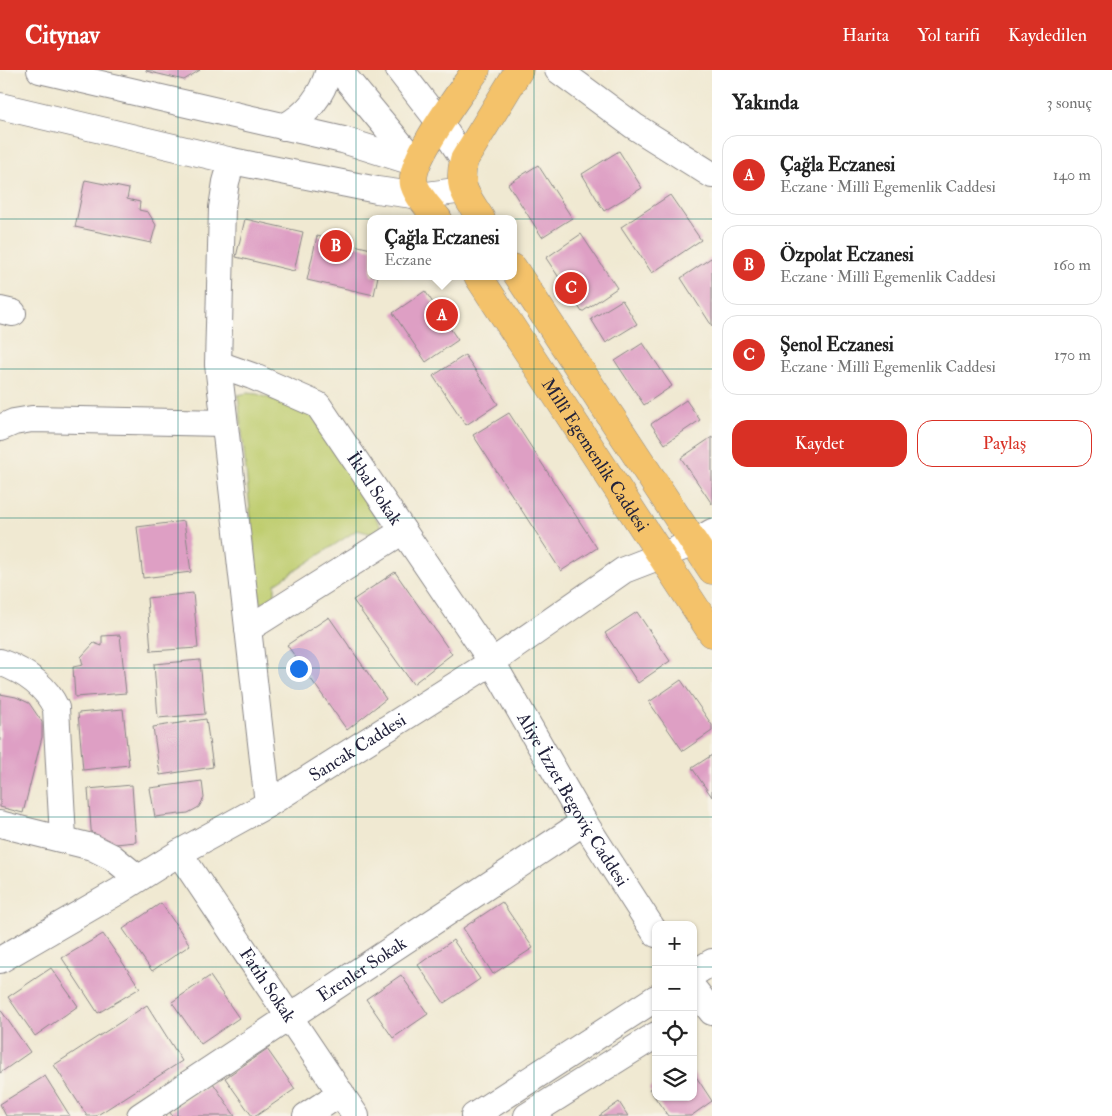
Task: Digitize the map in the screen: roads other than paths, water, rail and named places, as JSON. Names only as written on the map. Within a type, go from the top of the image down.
[{"type":"main road","points":[[435,215],[420,196],[414,182],[416,163],[440,123],[476,70]]},
{"type":"main road","points":[[479,215],[463,190],[460,175],[464,160],[519,70]]},
{"type":"main road","name":"Millî Egemenlik Caddesi","points":[[517,274],[703,538],[712,570]]},
{"type":"main road","name":"Millî Egemenlik Caddesi","points":[[481,280],[712,633]]},
{"type":"street","points":[[40,70],[284,128],[344,140],[416,163]]},
{"type":"street","points":[[284,128],[306,112],[315,102],[329,70]]},
{"type":"street","points":[[339,70],[416,163]]},
{"type":"street","points":[[399,70],[440,123],[464,160]]},
{"type":"street","points":[[558,70],[634,126],[712,175]]},
{"type":"street","points":[[0,106],[232,161],[377,190],[420,196],[463,190]]},
{"type":"street","points":[[232,161],[222,208],[218,364],[268,804]]},
{"type":"street","name":"İkbal Sokak","points":[[218,364],[252,376],[318,405],[492,662]]},
{"type":"street","points":[[0,428],[14,422],[32,419],[224,423]]},
{"type":"street","points":[[248,629],[403,530]]},
{"type":"street","name":"Sancak Caddesi","points":[[0,960],[179,853],[268,804],[492,662],[624,570],[703,538]]},
{"type":"street","points":[[0,662],[14,667],[38,682],[50,694],[56,708],[63,838]]},
{"type":"street","name":"Aliye İzzet Begoviç Caddesi","points":[[492,662],[584,822],[652,928]]},
{"type":"street","name":"Erenler Sokak","points":[[140,1116],[584,822]]},
{"type":"street","points":[[0,824],[92,846],[112,858],[138,878]]},
{"type":"street","name":"Fatih Sokak","points":[[179,853],[290,1015],[356,1116]]},
{"type":"street","points":[[697,971],[712,962]]},
{"type":"street","points":[[474,1116],[652,1001]]},
{"type":"street","points":[[527,1116],[652,1038]]},
{"type":"street","points":[[306,1116],[341,1093]]},
{"type":"place","name":"Özpolat Eczanesi","points":[[336,246]]},
{"type":"place","name":"Şenol Eczanesi","points":[[571,288]]},
{"type":"place","name":"Çağla Eczanesi","points":[[442,315]]}]
